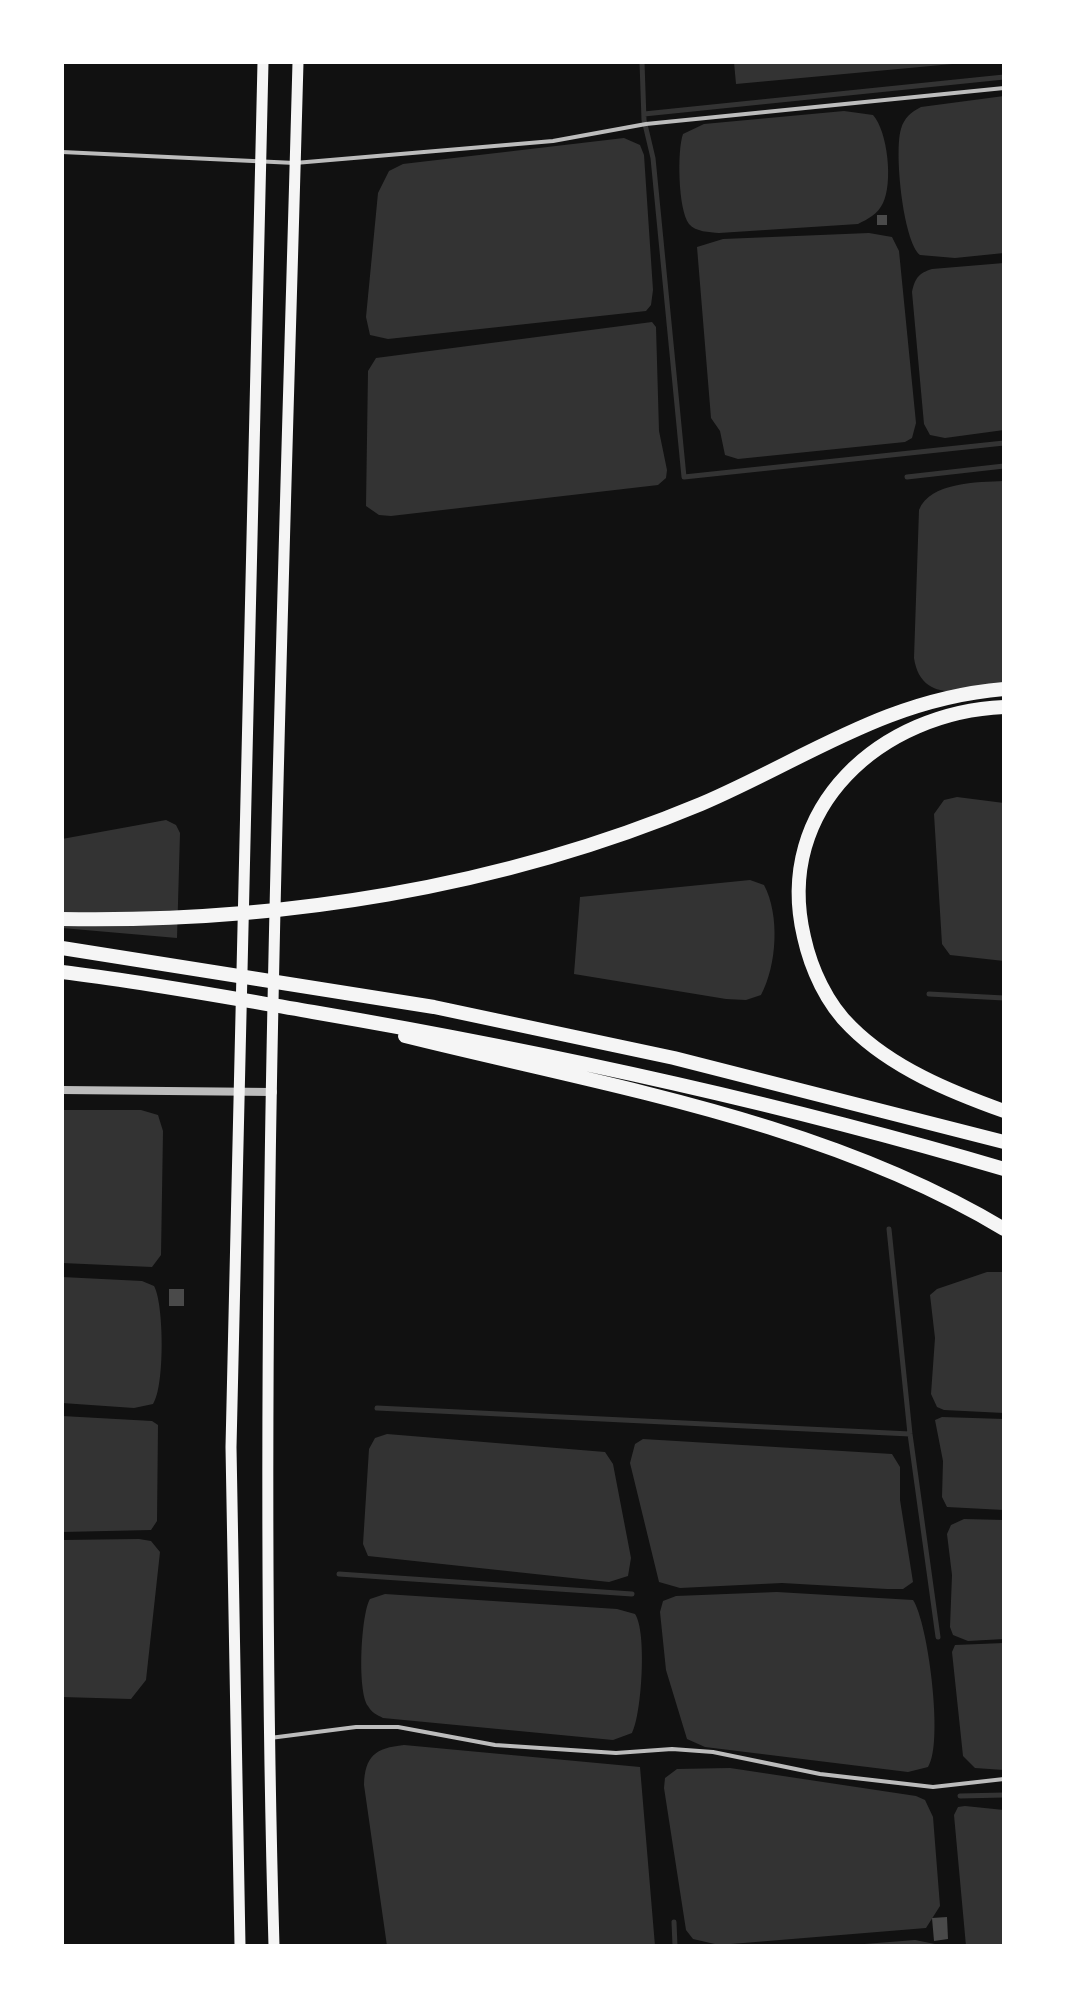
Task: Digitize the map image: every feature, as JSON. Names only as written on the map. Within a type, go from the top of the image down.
[{"type":"highway","points":[[62,919],[212,918],[381,897],[460,880],[615,836],[702,803],[857,726],[957,693],[1004,689]]},
{"type":"highway","points":[[1004,707],[960,711],[924,722],[888,739],[858,761],[831,793],[810,832],[799,876],[799,919],[808,955],[825,992],[850,1026],[894,1059],[972,1100],[1004,1111]]},
{"type":"highway","points":[[62,948],[434,1007],[674,1058],[1004,1142]]},
{"type":"highway","points":[[62,972],[450,1035],[671,1081],[1004,1169]]},
{"type":"highway","points":[[201,993],[402,1035],[719,1113],[837,1151],[951,1197],[1004,1229]]},
{"type":"main road","points":[[240,1946],[231,1447],[263,62]]},
{"type":"main road","points":[[274,1946],[268,1739],[273,1092],[298,62]]},
{"type":"street","points":[[62,1090],[273,1092]]},
{"type":"lane","points":[[62,152],[295,163],[553,141],[646,124],[1004,88]]},
{"type":"lane","points":[[268,1739],[356,1727],[398,1727],[495,1745],[616,1753],[672,1749],[713,1752],[820,1774],[933,1787],[1004,1779]]},
{"type":"shaded area","points":[[734,62],[974,62],[736,84]]},
{"type":"shaded area","points":[[1004,96],[1004,253],[955,258],[920,255],[909,232],[902,195],[899,140],[904,122],[921,107]]},
{"type":"shaded area","points":[[844,111],[873,115],[882,133],[888,183],[883,203],[872,216],[858,224],[719,233],[699,230],[689,224],[685,217],[680,180],[683,134],[704,124]]},
{"type":"shaded area","points":[[624,138],[640,145],[644,155],[653,290],[651,305],[646,311],[388,339],[370,335],[366,317],[378,193],[389,171],[403,164]]},
{"type":"shaded area","points":[[869,233],[892,237],[899,251],[916,423],[912,438],[905,442],[738,459],[725,455],[720,431],[711,418],[697,247],[723,239]]},
{"type":"shaded area","points":[[1004,263],[1004,430],[945,438],[930,435],[924,424],[912,292],[915,283],[921,274],[932,269]]},
{"type":"shaded area","points":[[652,322],[656,327],[659,431],[667,470],[666,478],[658,485],[391,516],[379,515],[366,506],[368,371],[376,358]]},
{"type":"shaded area","points":[[1004,481],[1004,685],[962,691],[936,689],[918,673],[914,658],[919,510],[933,494],[944,489],[969,483]]},
{"type":"shaded area","points":[[957,797],[1004,803],[1004,961],[950,955],[942,944],[934,814],[944,800]]},
{"type":"shaded area","points":[[166,820],[176,825],[180,833],[177,938],[62,928],[62,839]]},
{"type":"shaded area","points":[[750,880],[764,885],[773,911],[773,955],[761,995],[746,1000],[726,999],[574,974],[580,897]]},
{"type":"shaded area","points":[[62,1110],[141,1110],[158,1115],[163,1131],[161,1255],[152,1267],[62,1263]]},
{"type":"shaded area","points":[[987,1272],[1004,1272],[1004,1413],[944,1410],[937,1407],[931,1394],[935,1338],[930,1295],[937,1289]]},
{"type":"shaded area","points":[[62,1277],[142,1281],[154,1286],[160,1309],[162,1345],[160,1381],[153,1404],[134,1408],[62,1403]]},
{"type":"shaded area","points":[[62,1416],[152,1421],[158,1425],[157,1521],[151,1530],[62,1532]]},
{"type":"shaded area","points":[[942,1417],[1004,1419],[1004,1510],[947,1507],[942,1497],[943,1461],[935,1420]]},
{"type":"shaded area","points":[[387,1434],[605,1452],[613,1464],[631,1558],[628,1576],[609,1582],[368,1556],[363,1544],[369,1449],[375,1438]]},
{"type":"shaded area","points":[[643,1439],[892,1454],[900,1467],[900,1500],[913,1582],[903,1589],[887,1589],[782,1583],[680,1588],[659,1582],[630,1463],[635,1444]]},
{"type":"shaded area","points":[[964,1519],[1004,1520],[1004,1639],[968,1641],[953,1635],[950,1627],[952,1575],[947,1534],[951,1525]]},
{"type":"shaded area","points":[[62,1540],[151,1541],[160,1552],[146,1680],[131,1699],[62,1697]]},
{"type":"shaded area","points":[[777,1592],[913,1600],[924,1632],[932,1683],[935,1734],[928,1767],[908,1772],[705,1747],[687,1739],[666,1670],[660,1612],[663,1601],[676,1596]]},
{"type":"shaded area","points":[[385,1594],[617,1609],[635,1614],[641,1637],[642,1673],[632,1733],[613,1740],[379,1716],[372,1712],[365,1698],[362,1652],[364,1620],[370,1599]]},
{"type":"shaded area","points":[[1004,1643],[1004,1770],[975,1768],[963,1756],[952,1652],[955,1645]]},
{"type":"shaded area","points":[[404,1745],[640,1767],[655,1946],[387,1946],[364,1785],[369,1760],[374,1755],[386,1748]]},
{"type":"shaded area","points":[[730,1768],[916,1796],[925,1800],[933,1817],[940,1906],[926,1928],[719,1945],[693,1939],[686,1930],[665,1778],[677,1769]]},
{"type":"shaded area","points":[[958,1807],[1004,1810],[1004,1946],[966,1946],[954,1815]]},
{"type":"shaded area","points":[[915,1940],[945,1946],[839,1946]]},
{"type":"building","points":[[877,215],[887,215],[887,225],[877,225]]},
{"type":"building","points":[[169,1289],[184,1289],[184,1306],[169,1306]]},
{"type":"building","points":[[947,1917],[948,1939],[934,1941],[932,1918]]},
{"type":"waterway","points":[[642,62],[644,120],[653,158],[684,477],[1004,443]]},
{"type":"waterway","points":[[644,114],[1004,77]]},
{"type":"waterway","points":[[907,477],[1004,466]]},
{"type":"waterway","points":[[929,994],[1004,998]]},
{"type":"waterway","points":[[889,1229],[910,1434],[938,1637]]},
{"type":"waterway","points":[[377,1408],[910,1434]]},
{"type":"waterway","points":[[339,1574],[632,1594]]},
{"type":"waterway","points":[[960,1796],[1004,1795]]},
{"type":"waterway","points":[[674,1922],[675,1946]]}]
